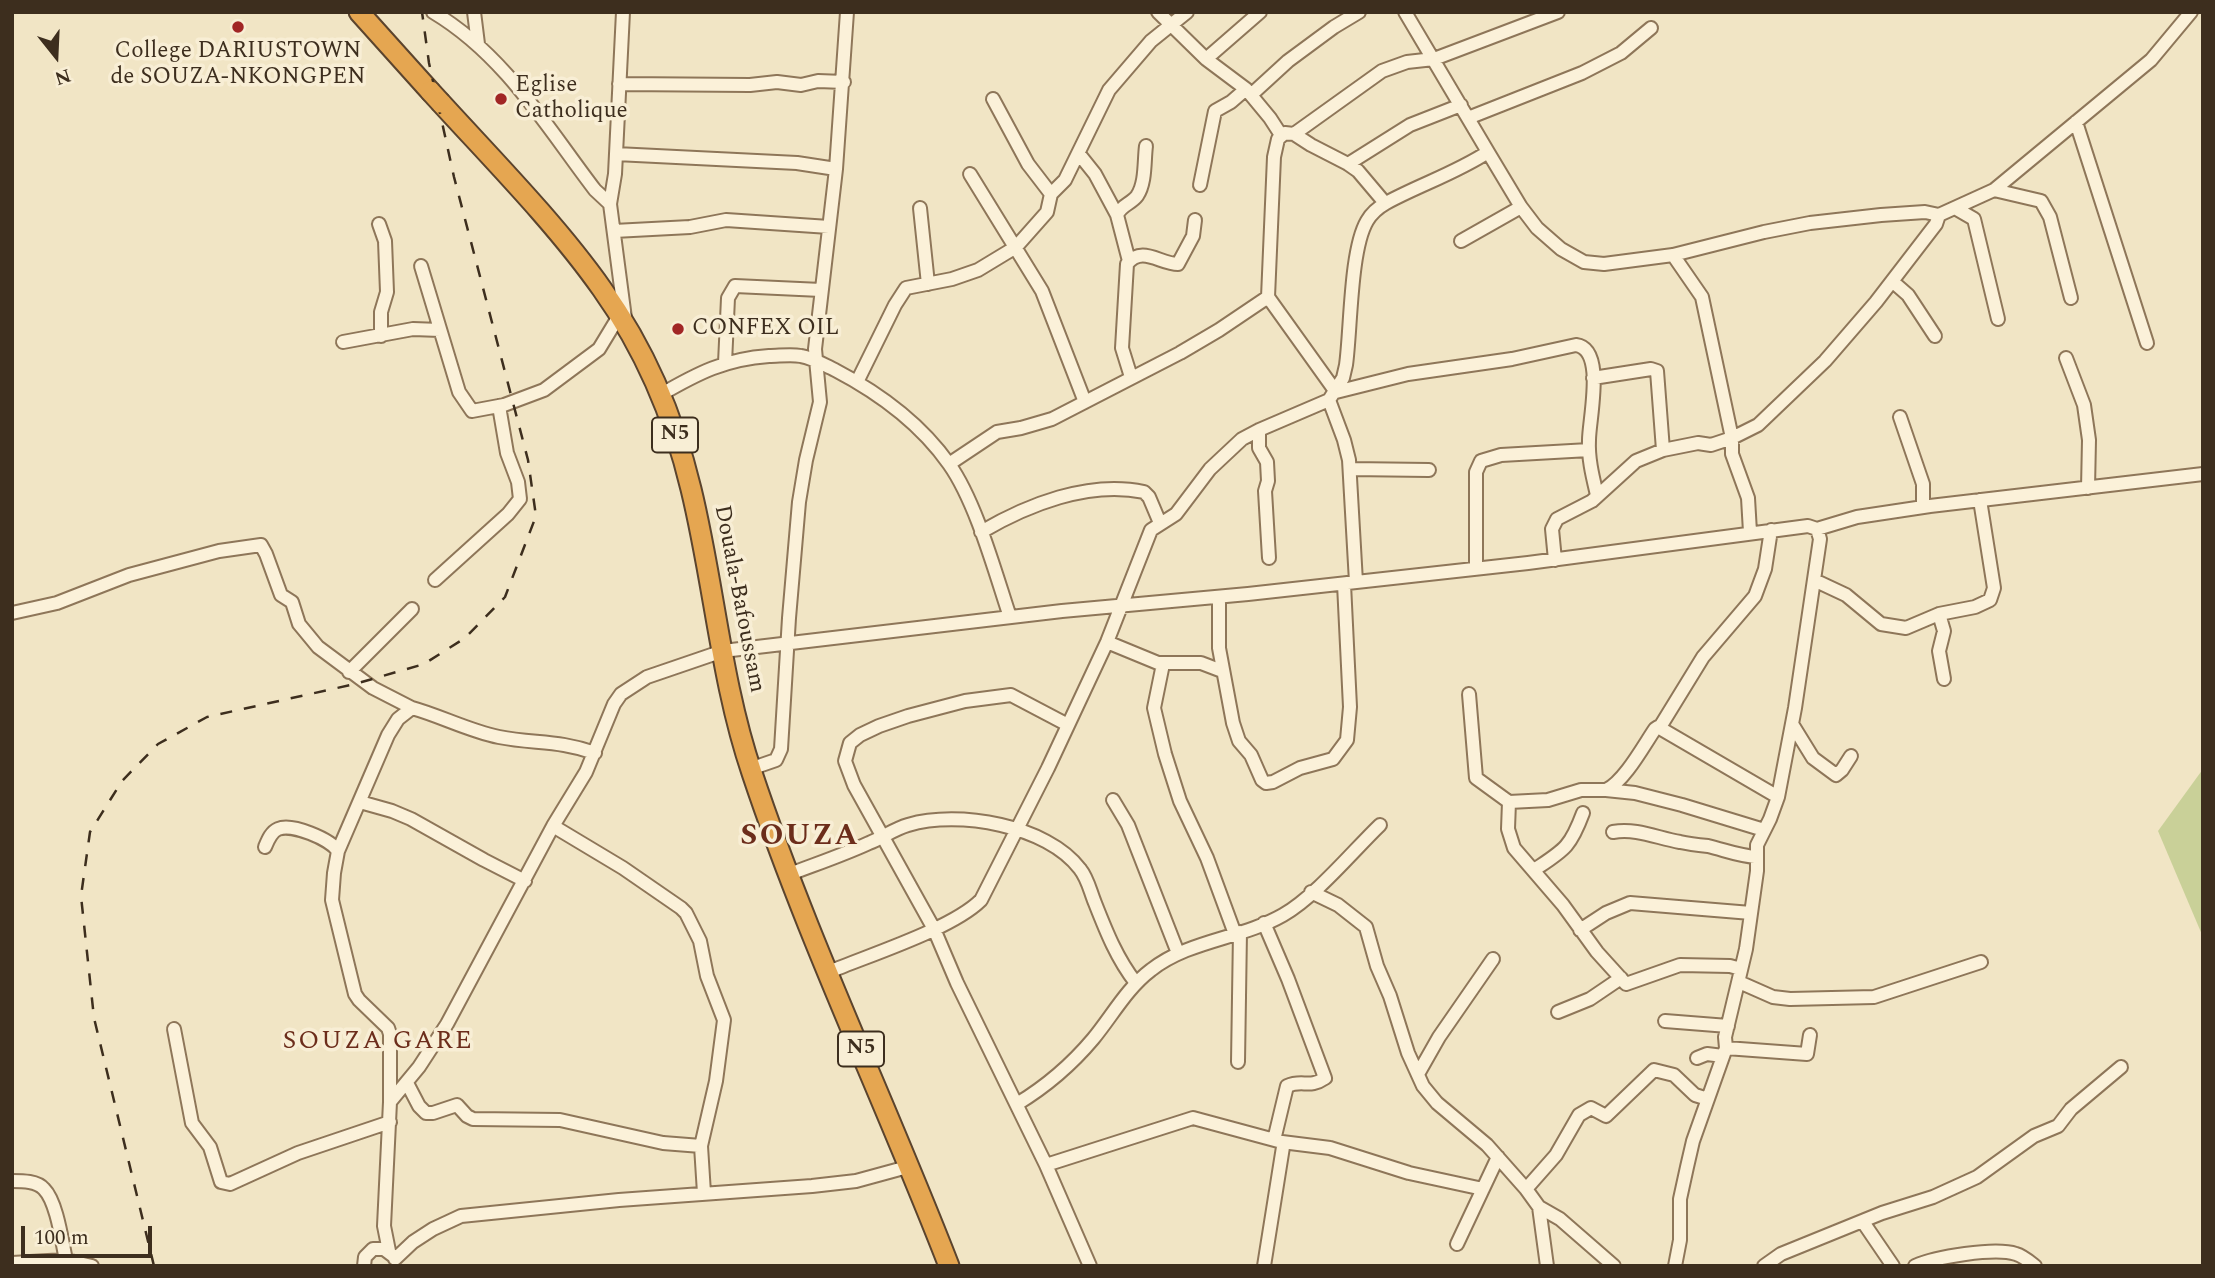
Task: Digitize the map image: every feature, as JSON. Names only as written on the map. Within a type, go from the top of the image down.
[{"type":"highway","name":"Douala-Bafoussam","points":[[359,12],[593,276],[623,322],[660,395],[690,486],[734,709],[750,769],[829,972],[911,1166],[948,1266]]},
{"type":"street","points":[[433,12],[455,25],[478,44],[515,83],[595,190],[610,204]]},
{"type":"street","points":[[474,12],[478,44]]},
{"type":"street","points":[[421,267],[459,392],[472,411],[499,406],[544,390],[599,349],[623,322],[610,204],[616,154],[623,12]]},
{"type":"street","points":[[750,769],[776,760],[780,753],[799,502],[820,402],[815,360],[844,82],[847,12]]},
{"type":"street","points":[[1158,12],[1206,59],[1249,91],[1288,134],[1358,171],[1385,203]]},
{"type":"street","points":[[857,382],[903,291],[909,287],[952,279],[978,270],[1016,247],[1047,212],[1051,194],[1065,180],[1110,90],[1151,41],[1187,12]]},
{"type":"street","points":[[1206,59],[1260,12]]},
{"type":"street","points":[[1200,185],[1215,111],[1249,91],[1334,27],[1359,12]]},
{"type":"street","points":[[1405,12],[1521,207],[1548,239],[1573,257],[1584,262],[1604,264],[1673,255],[1810,223],[1925,212],[1939,215],[1994,190],[2151,60],[2192,12]]},
{"type":"street","points":[[1219,597],[1218,627],[1222,671],[1236,732],[1239,741],[1251,755],[1262,780],[1266,783],[1273,782],[1300,768],[1333,759],[1347,740],[1350,707],[1350,469],[1333,396],[1268,297],[1273,171],[1277,144],[1382,71],[1406,62],[1434,59],[1558,12]]},
{"type":"street","points":[[1468,118],[1583,73],[1621,53],[1651,28]]},
{"type":"street","points":[[619,84],[750,85],[777,82],[801,85],[818,81],[844,82]]},
{"type":"street","points":[[993,99],[1028,164],[1051,194]]},
{"type":"street","points":[[1348,164],[1410,125],[1461,106]]},
{"type":"street","points":[[2076,122],[2147,342]]},
{"type":"street","points":[[1117,215],[1120,208],[1138,194],[1142,183],[1146,146]]},
{"type":"street","points":[[1333,396],[1346,365],[1361,236],[1366,221],[1385,203],[1443,177],[1488,152]]},
{"type":"street","points":[[616,154],[786,162],[836,169]]},
{"type":"street","points":[[1079,154],[1095,174],[1117,215],[1129,261],[1126,269],[1122,340],[1123,353],[1131,377]]},
{"type":"street","points":[[970,174],[1032,273],[1049,307],[1085,402]]},
{"type":"street","points":[[1994,190],[2040,201],[2050,218],[2071,298]]},
{"type":"street","points":[[1461,241],[1521,207]]},
{"type":"street","points":[[920,208],[928,284]]},
{"type":"street","points":[[1955,208],[1973,219],[1998,319]]},
{"type":"street","points":[[1555,560],[1552,537],[1554,523],[1563,514],[1592,501],[1636,460],[1663,450],[1698,443],[1711,445],[1758,425],[1825,361],[1892,281],[1936,224],[1939,215]]},
{"type":"street","points":[[614,231],[690,226],[726,220],[829,226]]},
{"type":"street","points":[[1129,261],[1142,256],[1178,264],[1193,236],[1195,220]]},
{"type":"street","points":[[379,224],[385,241],[387,292],[381,312],[381,336]]},
{"type":"street","points":[[1673,255],[1702,297],[1732,438],[1732,454],[1748,498],[1751,532]]},
{"type":"street","points":[[1892,281],[1908,295],[1934,336]]},
{"type":"street","points":[[725,363],[728,298],[735,286],[821,290]]},
{"type":"street","points":[[949,464],[997,432],[1038,424],[1199,343],[1268,297]]},
{"type":"street","points":[[344,342],[413,329],[440,330]]},
{"type":"street","points":[[829,972],[934,929],[964,914],[981,900],[1107,642],[1149,535],[1160,523],[1175,514],[1229,450],[1259,430],[1333,396],[1408,374],[1512,359],[1576,345],[1585,347],[1590,354],[1593,378],[1589,450],[1597,495]]},
{"type":"street","points":[[660,395],[699,373],[725,363],[784,355],[815,360],[857,382],[891,404],[949,464],[981,532],[1010,617]]},
{"type":"street","points":[[2066,358],[2084,405],[2089,440],[2088,488]]},
{"type":"street","points":[[1593,378],[1651,369],[1657,371],[1663,450]]},
{"type":"street","points":[[435,580],[508,514],[520,499],[499,406]]},
{"type":"street","points":[[1900,417],[1923,484],[1923,507]]},
{"type":"street","points":[[1259,430],[1259,448],[1267,461],[1268,481],[1265,491],[1269,558]]},
{"type":"street","points":[[1476,568],[1476,472],[1481,461],[1501,455],[1589,450]]},
{"type":"street","points":[[1350,469],[1429,470]]},
{"type":"street","points":[[390,1102],[407,1083],[447,1024],[595,753],[608,717],[621,694],[660,672],[723,651],[1010,617],[1555,560],[1751,532],[1808,526],[1817,529],[1857,517],[1923,507],[2203,474]]},
{"type":"street","points":[[981,532],[1026,509],[1098,490],[1144,492],[1149,497],[1160,523]]},
{"type":"street","points":[[1814,580],[1846,595],[1881,624],[1906,628],[1939,614],[1975,607],[1990,600],[1994,588],[1980,500]]},
{"type":"street","points":[[1675,1266],[1680,1240],[1680,1199],[1693,1141],[1725,1052],[1725,1037],[1739,982],[1758,871],[1756,845],[1778,797],[1820,539],[1817,529]]},
{"type":"street","points":[[1606,790],[1618,780],[1655,729],[1660,727],[1703,657],[1755,596],[1765,569],[1771,530]]},
{"type":"street","points":[[12,613],[57,603],[129,575],[219,551],[261,545],[281,595],[292,603],[295,617],[305,632],[318,647],[349,672],[412,708],[483,733],[502,738],[561,743],[595,753]]},
{"type":"street","points":[[349,672],[412,610]]},
{"type":"street","points":[[1939,614],[1944,631],[1939,651],[1944,678]]},
{"type":"street","points":[[1107,642],[1163,664],[1201,663],[1222,671]]},
{"type":"street","points":[[1163,664],[1154,708],[1165,754],[1180,801],[1207,858],[1237,933],[1238,1062]]},
{"type":"street","points":[[1469,694],[1476,778],[1509,802],[1548,800],[1581,790],[1635,793],[1682,804],[1764,830]]},
{"type":"street","points":[[1068,725],[1012,695],[954,704],[908,716],[860,734],[846,751],[847,767],[934,929],[957,983],[1046,1165],[1090,1266]]},
{"type":"street","points":[[393,1259],[384,1226],[390,1122],[390,1034],[388,1028],[355,994],[335,917],[333,888],[338,851],[378,756],[394,724],[412,708]]},
{"type":"street","points":[[1792,724],[1813,758],[1836,775],[1852,756]]},
{"type":"street","points":[[1660,727],[1778,797]]},
{"type":"street","points":[[1113,800],[1128,825],[1178,953]]},
{"type":"street","points":[[360,802],[411,819],[525,881]]},
{"type":"street","points":[[1509,802],[1508,829],[1514,848],[1626,984],[1666,968],[1687,964],[1741,969]]},
{"type":"street","points":[[1534,870],[1564,850],[1575,834],[1583,813]]},
{"type":"street","points":[[790,874],[912,824],[943,821],[982,822],[1018,829],[1054,844],[1079,866],[1114,949],[1136,983]]},
{"type":"street","points":[[1017,1104],[1056,1075],[1082,1051],[1136,983],[1152,968],[1178,953],[1264,923],[1286,912],[1311,892],[1380,825]]},
{"type":"street","points":[[553,826],[623,868],[681,908],[699,941],[707,976],[724,1020],[716,1081],[702,1146],[704,1193]]},
{"type":"street","points":[[265,847],[272,832],[289,827],[327,840],[338,851]]},
{"type":"street","points":[[1613,832],[1626,830],[1644,833],[1710,847],[1732,855],[1757,857]]},
{"type":"street","points":[[1311,892],[1338,905],[1366,927],[1377,966],[1418,1074],[1437,1104],[1498,1157],[1539,1207],[1560,1219],[1614,1266]]},
{"type":"street","points":[[1580,930],[1606,913],[1630,903],[1751,913]]},
{"type":"street","points":[[1264,923],[1289,979],[1325,1078],[1316,1084],[1294,1083],[1287,1086],[1278,1139],[1283,1147],[1264,1266]]},
{"type":"street","points":[[1418,1074],[1439,1037],[1493,959]]},
{"type":"street","points":[[1739,982],[1773,997],[1790,999],[1874,997],[1981,962]]},
{"type":"street","points":[[1558,1012],[1590,999],[1621,978]]},
{"type":"street","points":[[1665,1021],[1728,1026]]},
{"type":"street","points":[[174,1029],[192,1123],[210,1147],[221,1182],[230,1184],[298,1153],[390,1122]]},
{"type":"street","points":[[1697,1058],[1725,1052],[1807,1054],[1810,1035]]},
{"type":"street","points":[[1764,1266],[1784,1260],[1863,1222],[1933,1197],[1978,1177],[2034,1136],[2058,1126],[2071,1109],[2121,1067]]},
{"type":"street","points":[[1526,1189],[1556,1155],[1578,1115],[1591,1108],[1606,1116],[1654,1070],[1674,1075],[1695,1095],[1707,1099]]},
{"type":"street","points":[[407,1083],[419,1106],[426,1113],[457,1105],[473,1119],[546,1118],[654,1141],[702,1146]]},
{"type":"street","points":[[1046,1165],[1193,1118],[1278,1139],[1330,1148],[1409,1173],[1483,1189]]},
{"type":"street","points":[[1457,1244],[1498,1157]]},
{"type":"street","points":[[393,1259],[447,1220],[461,1216],[856,1181],[911,1166]]},
{"type":"street","points":[[12,1181],[30,1182],[47,1194],[66,1260]]},
{"type":"street","points":[[1539,1207],[1547,1266]]},
{"type":"street","points":[[1863,1222],[1893,1266]]},
{"type":"street","points":[[363,1266],[365,1257],[373,1249],[379,1248],[393,1259]]},
{"type":"street","points":[[1915,1266],[1940,1258],[1992,1253],[2016,1254],[2035,1266]]},
{"type":"street","points":[[12,1264],[66,1260],[92,1266]]},
{"type":"green space","points":[[2203,769],[2203,937],[2158,831]]},
{"type":"railway","points":[[154,1266],[94,1018],[81,896],[90,832],[122,781],[158,744],[207,717],[355,684],[424,664],[465,638],[505,597],[536,516],[528,460],[454,177],[429,63],[422,12]]},
{"type":"place","name":"College DARIUSTOWN de SOUZA-NKONGPEN","points":[[238,27]]},
{"type":"place","name":"Eglise Catholique","points":[[501,99]]},
{"type":"place","name":"CONFEX OIL","points":[[678,329]]},
{"type":"district","name":"SOUZA","points":[[800,838]]},
{"type":"district","name":"SOUZA GARE","points":[[378,1043]]}]
